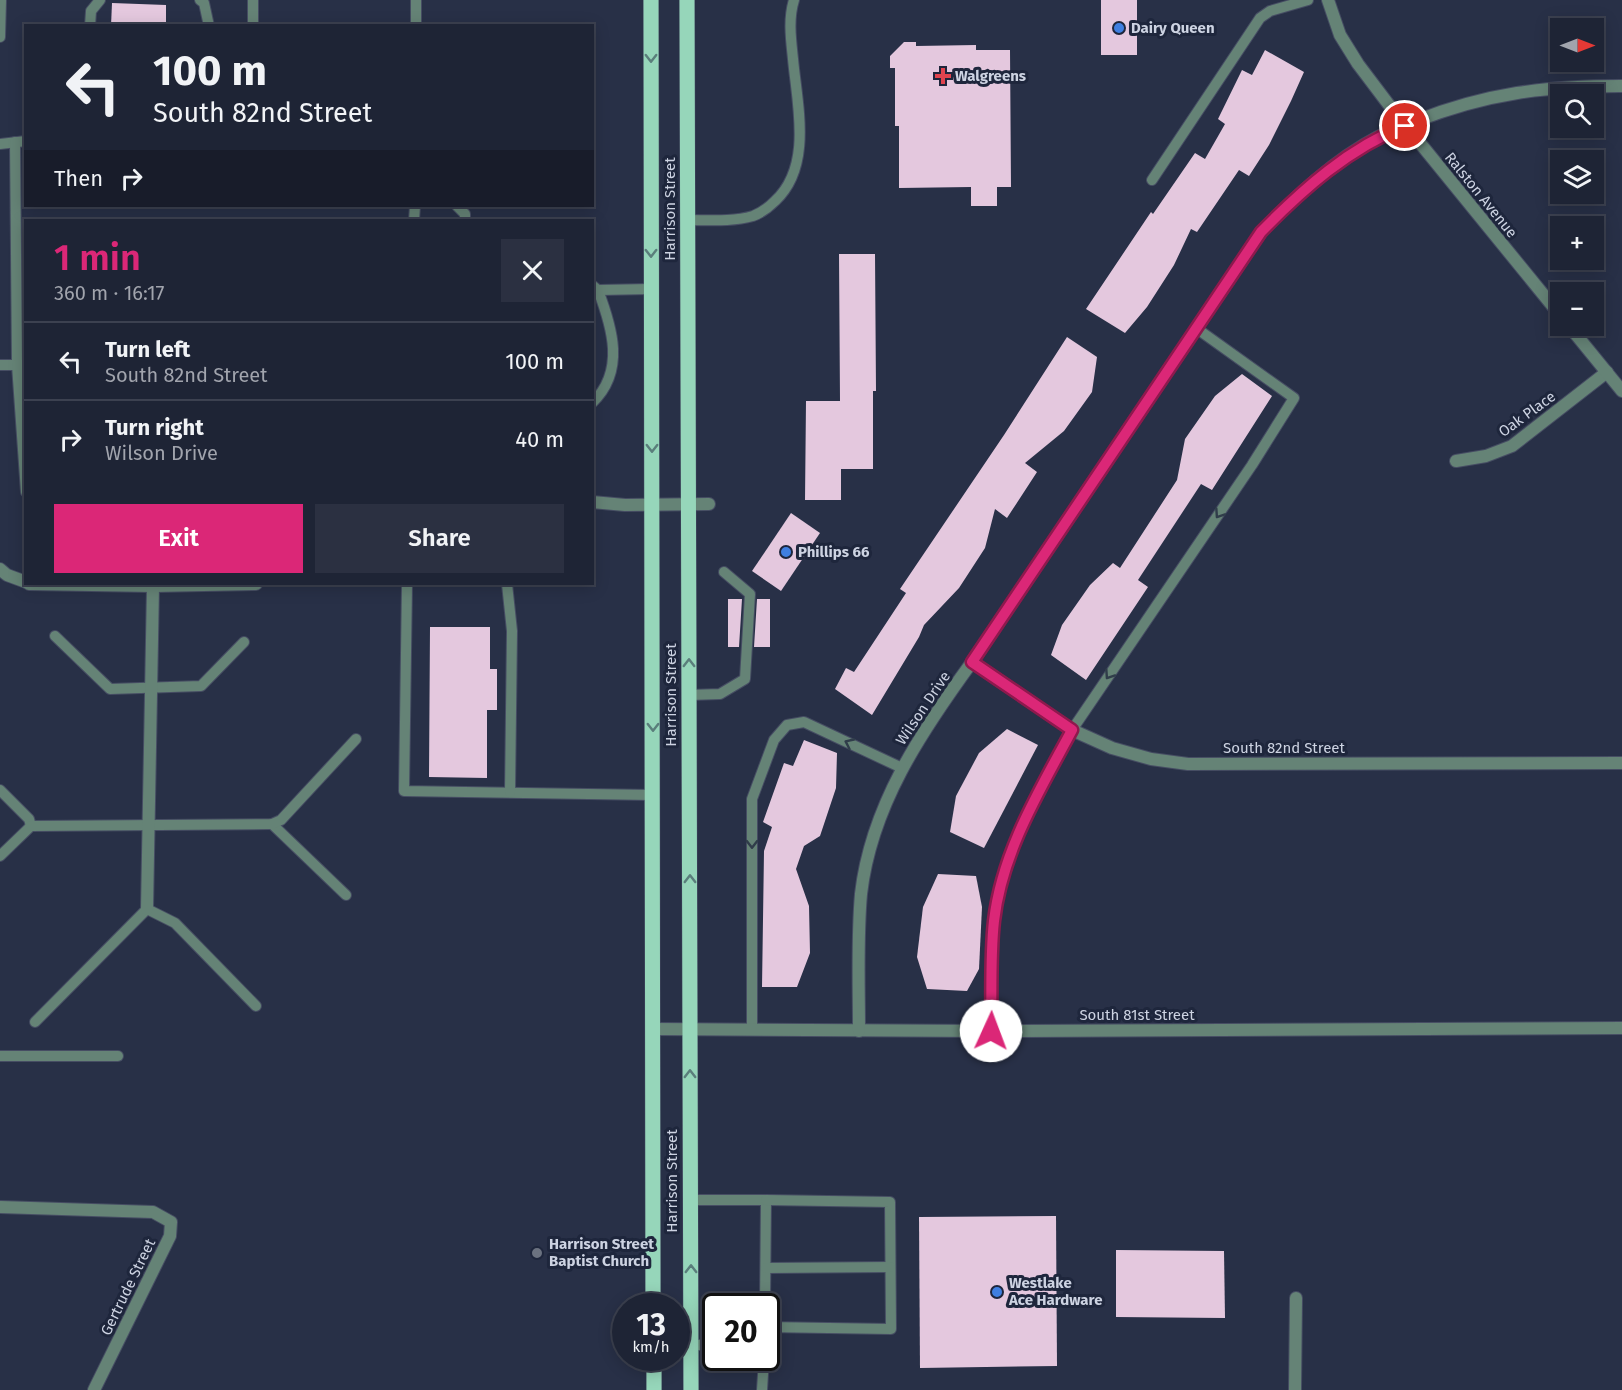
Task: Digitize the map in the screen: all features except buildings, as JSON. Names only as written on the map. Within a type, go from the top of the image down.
[{"type":"main road","name":"Harrison Street","points":[[651,0],[653,1293]]},
{"type":"main road","name":"Harrison Street","points":[[687,0],[691,1390]]},
{"type":"main road","points":[[654,1371],[654,1390]]},
{"type":"street","name":"Ralston Avenue","points":[[1328,0],[1340,34],[1352,54],[1405,126],[1550,303]]},
{"type":"street","name":"Wilson Drive","points":[[860,1031],[859,921],[862,892],[868,858],[880,818],[902,768],[940,706],[972,662],[1261,232],[1293,199],[1344,159],[1378,137],[1448,108],[1510,93],[1545,88],[1622,86]]},
{"type":"street","points":[[1577,336],[1622,391]]},
{"type":"street","name":"Oak Place","points":[[1455,461],[1486,456],[1512,446],[1607,372]]},
{"type":"street","points":[[594,502],[652,505],[709,504]]},
{"type":"street","points":[[0,569],[7,575],[24,582]]},
{"type":"street","points":[[111,585],[204,585]]},
{"type":"street","points":[[147,909],[153,687],[153,586]]},
{"type":"street","name":"South 82nd Street","points":[[972,662],[1072,730],[1112,748],[1151,759],[1188,764],[1622,762]]},
{"type":"street","name":"South 81st Street","points":[[653,1029],[991,1031],[1622,1028]]},
{"type":"street","name":"Gertrude Street","points":[[0,1207],[153,1212],[171,1222],[170,1236],[94,1390]]},
{"type":"street","points":[[1295,1390],[1296,1298]]},
{"type":"lane","points":[[0,37],[1,0]]},
{"type":"lane","points":[[90,24],[91,11],[100,0]]},
{"type":"lane","points":[[200,0],[204,3],[209,24]]},
{"type":"lane","points":[[253,0],[253,24]]},
{"type":"lane","points":[[416,0],[416,24]]},
{"type":"lane","points":[[688,220],[736,219],[755,216],[769,207],[788,186],[798,161],[799,134],[790,25],[794,0]]},
{"type":"lane","points":[[1152,180],[1260,18],[1270,11],[1308,0]]},
{"type":"lane","points":[[0,144],[20,142],[21,365],[24,441]]},
{"type":"lane","points":[[457,207],[465,214],[465,219]]},
{"type":"lane","points":[[594,400],[607,384],[611,370],[614,339],[595,287],[651,289]]},
{"type":"lane","points":[[991,1031],[994,920],[1005,868],[1018,832],[1072,730],[1252,465],[1294,399],[1196,328]]},
{"type":"lane","points":[[0,366],[21,365]]},
{"type":"lane","points":[[689,695],[720,694],[745,679],[750,594],[724,572]]},
{"type":"lane","points":[[407,585],[404,790],[653,795]]},
{"type":"lane","points":[[507,585],[512,631],[510,792]]},
{"type":"lane","points":[[55,636],[110,688],[201,686],[244,642]]},
{"type":"lane","points":[[752,1030],[752,799],[774,740],[788,724],[804,722],[902,768]]},
{"type":"lane","points":[[0,856],[31,826],[272,824],[281,820],[356,739]]},
{"type":"lane","points":[[0,790],[29,819],[31,826]]},
{"type":"lane","points":[[272,824],[346,895]]},
{"type":"lane","points":[[35,1022],[147,909],[175,923],[256,1006]]},
{"type":"lane","points":[[0,1056],[118,1056]]},
{"type":"lane","points":[[690,1200],[890,1202],[891,1329],[780,1327]]},
{"type":"lane","points":[[765,1293],[766,1200]]},
{"type":"lane","points":[[766,1268],[890,1267]]},
{"type":"lane","points":[[691,1345],[702,1345]]},
{"type":"lane","points":[[762,1390],[763,1371]]},
{"type":"place","name":"Dairy Queen","points":[[1119,28]]},
{"type":"place","name":"Walgreens","points":[[943,76]]},
{"type":"place","name":"Phillips 66","points":[[786,552]]},
{"type":"place","name":"Harrison Street Baptist Church","points":[[537,1253]]},
{"type":"place","name":"Westlake Ace Hardware","points":[[997,1292]]},
{"type":"route","points":[[991,1031],[994,920],[1005,868],[1018,832],[1072,730],[972,662],[1261,232],[1293,199],[1344,159],[1378,137],[1405,126]]}]
